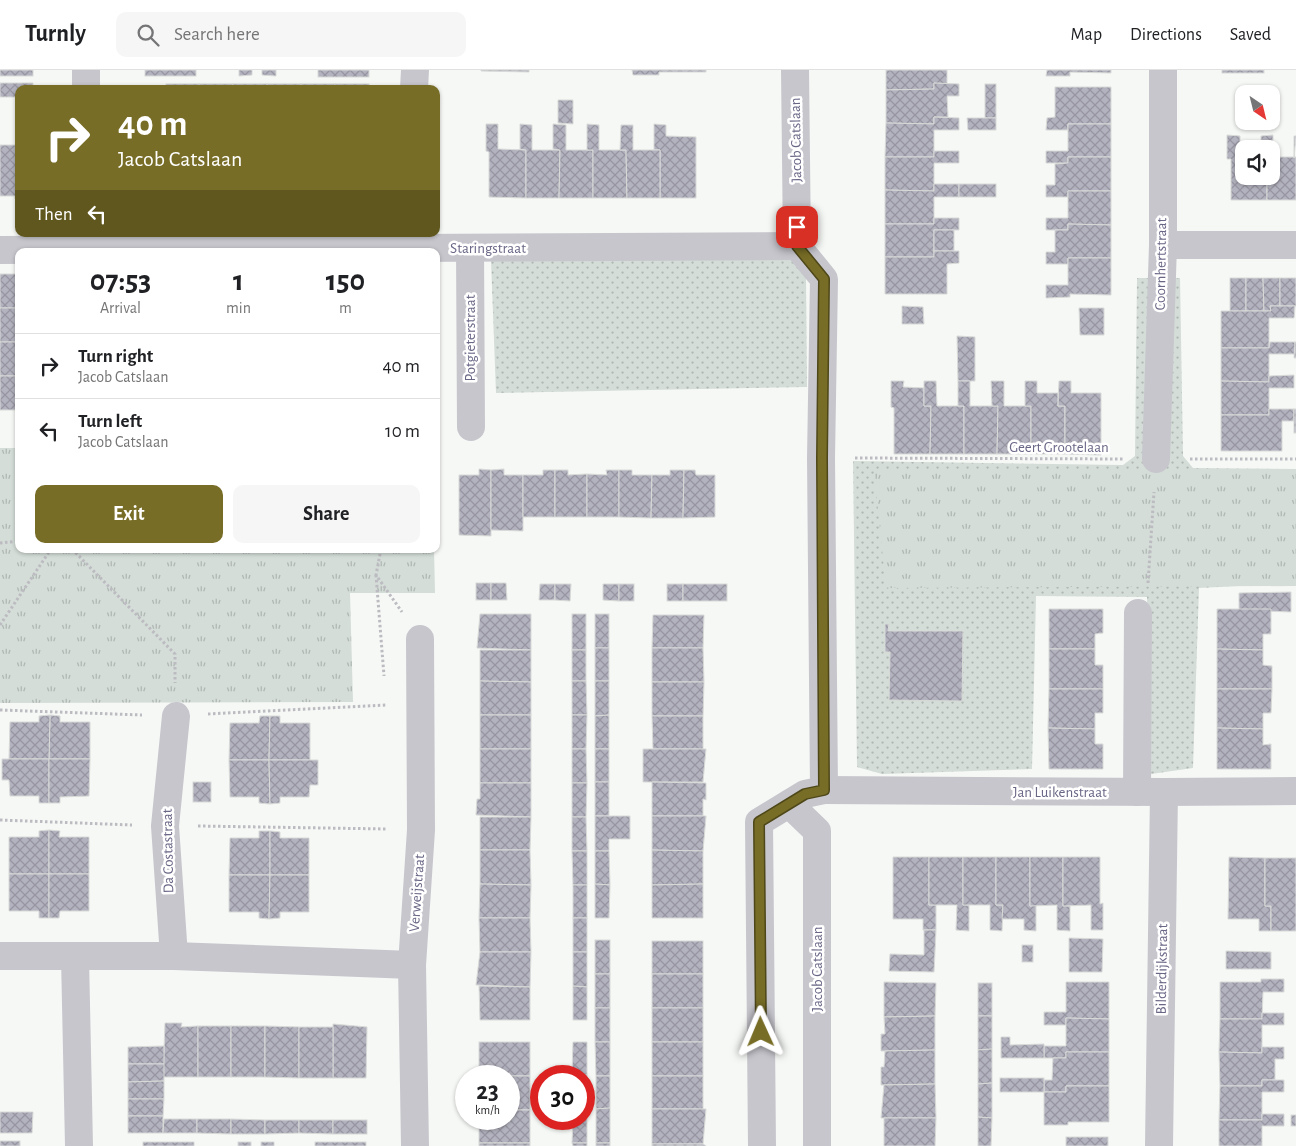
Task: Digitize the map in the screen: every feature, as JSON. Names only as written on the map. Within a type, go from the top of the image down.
[{"type":"street","points":[[86,70],[86,85]]},
{"type":"street","points":[[414,70],[414,85]]},
{"type":"street","name":"Jacob Catslaan","points":[[795,70],[797,246]]},
{"type":"street","name":"Coornhertstraat","points":[[1156,459],[1162,245],[1163,70]]},
{"type":"street","name":"Staringstraat","points":[[34,248],[86,245],[412,241],[470,248],[797,246]]},
{"type":"street","points":[[1162,245],[1296,244]]},
{"type":"street","points":[[762,1146],[759,822],[805,794],[824,790],[822,458],[824,279],[797,246]]},
{"type":"street","name":"Potgieterstraat","points":[[470,248],[471,427]]},
{"type":"street","name":"Staringstraat","points":[[0,250],[15,249]]},
{"type":"street","points":[[1137,792],[1138,613]]},
{"type":"street","name":"Verweijstraat","points":[[415,1146],[412,965],[421,830],[420,639]]},
{"type":"street","name":"Da Costastraat","points":[[174,956],[164,826],[176,716]]},
{"type":"street","name":"Jan Luikenstraat","points":[[824,790],[1296,791]]},
{"type":"street","name":"Bilderdijkstraat","points":[[1159,1146],[1164,792]]},
{"type":"street","name":"Jacob Catslaan","points":[[789,804],[817,831],[817,1146]]},
{"type":"street","points":[[0,956],[174,956],[412,965]]},
{"type":"street","points":[[75,957],[79,1146]]},
{"type":"path","name":"Geert Grootelaan","points":[[822,458],[1296,459]]},
{"type":"path","points":[[1138,613],[1147,592],[1156,459]]},
{"type":"path","points":[[0,543],[15,541]]},
{"type":"path","points":[[0,626],[48,553]]},
{"type":"path","points":[[76,553],[175,654],[176,716]]},
{"type":"path","points":[[380,553],[376,575],[384,677]]},
{"type":"path","points":[[376,575],[420,639]]},
{"type":"path","points":[[0,710],[176,716],[386,705],[386,696]]},
{"type":"path","points":[[0,820],[164,826],[421,830]]},
{"type":"green space","points":[[787,258],[800,266],[806,277],[807,387],[496,393],[491,260]]},
{"type":"green space","points":[[1137,278],[1180,278],[1183,456],[1193,468],[1296,469],[1296,583],[1199,588],[1193,768],[1151,774],[1147,597],[1036,596],[1032,769],[882,774],[857,767],[853,461],[1123,465],[1135,456]]},
{"type":"green space","points":[[0,448],[15,448],[15,553],[434,553],[435,593],[350,593],[353,702],[0,703]]},
{"type":"green space","points":[[874,470],[1296,471],[1296,586],[886,588]]},
{"type":"building","points":[[0,70],[33,70],[33,76],[0,76]]},
{"type":"building","points":[[145,70],[196,70],[196,76],[145,76]]},
{"type":"building","points":[[239,70],[252,70],[252,75],[239,76]]},
{"type":"building","points":[[262,70],[276,70],[276,76],[262,75]]},
{"type":"building","points":[[318,70],[369,70],[369,77],[318,77]]},
{"type":"building","points":[[529,70],[529,72],[481,71]]},
{"type":"building","points":[[632,70],[706,70],[706,72],[659,72],[659,75],[633,75]]},
{"type":"building","points":[[886,70],[947,70],[947,84],[934,83],[934,89],[886,90]]},
{"type":"building","points":[[1047,70],[1111,70],[1111,73],[1070,72],[1070,76],[1046,76]]},
{"type":"building","points":[[1222,70],[1264,70],[1264,73],[1222,73]]},
{"type":"building","points":[[0,83],[33,83],[33,85],[15,85],[15,97],[0,97]]},
{"type":"building","points":[[934,83],[959,84],[959,96],[947,96],[948,117],[934,117],[934,124],[886,123],[886,90],[934,89]]},
{"type":"building","points":[[166,84],[199,84],[199,85]]},
{"type":"building","points":[[199,84],[233,84],[233,85]]},
{"type":"building","points":[[233,84],[267,84],[267,85]]},
{"type":"building","points":[[267,84],[301,84],[301,85]]},
{"type":"building","points":[[301,84],[335,84],[335,85]]},
{"type":"building","points":[[335,84],[369,84],[369,85]]},
{"type":"building","points":[[985,84],[996,84],[996,118],[985,118]]},
{"type":"building","points":[[1055,87],[1111,87],[1111,124],[1068,124],[1068,130],[1046,130],[1047,118],[1055,117]]},
{"type":"building","points":[[558,100],[573,100],[573,124],[558,123]]},
{"type":"building","points":[[934,117],[959,118],[959,130],[934,130],[934,157],[885,157],[886,123],[934,124]]},
{"type":"building","points":[[967,118],[996,118],[996,130],[968,130]]},
{"type":"building","points":[[486,124],[498,124],[498,149],[526,150],[526,198],[489,197],[489,152],[486,151]]},
{"type":"building","points":[[520,124],[532,125],[532,150],[560,150],[559,198],[526,198],[526,150],[520,149]]},
{"type":"building","points":[[553,124],[566,125],[566,150],[593,150],[593,198],[559,198],[560,150],[553,149]]},
{"type":"building","points":[[587,124],[599,125],[599,150],[626,150],[627,198],[593,198],[593,150],[587,150]]},
{"type":"building","points":[[654,124],[666,125],[666,136],[696,137],[696,198],[660,198],[660,150],[654,150]]},
{"type":"building","points":[[1068,124],[1111,124],[1111,157],[1068,157],[1068,163],[1046,163],[1046,151],[1068,151]]},
{"type":"building","points":[[621,125],[633,125],[633,150],[660,150],[660,198],[627,198],[626,150],[620,150]]},
{"type":"building","points":[[1227,135],[1240,136],[1240,140],[1235,140],[1235,185],[1267,185],[1267,200],[1231,200],[1231,159],[1227,159]]},
{"type":"building","points":[[1273,135],[1273,140],[1261,140],[1261,136]]},
{"type":"building","points":[[1294,136],[1296,136],[1294,158]]},
{"type":"building","points":[[0,145],[15,145],[15,196],[0,196]]},
{"type":"building","points":[[934,151],[959,151],[959,163],[934,163],[934,191],[885,190],[885,157],[934,157]]},
{"type":"building","points":[[1068,157],[1111,157],[1111,191],[1068,191],[1068,197],[1046,197],[1046,185],[1055,185],[1055,164],[1068,163]]},
{"type":"building","points":[[1280,157],[1296,157],[1296,200],[1267,200],[1267,185],[1280,185]]},
{"type":"building","points":[[934,184],[959,184],[959,197],[934,197],[934,224],[885,224],[885,190],[934,191]]},
{"type":"building","points":[[959,184],[996,184],[996,197],[959,197]]},
{"type":"building","points":[[1068,191],[1111,191],[1111,225],[1068,224],[1068,230],[1046,230],[1046,218],[1068,218]]},
{"type":"building","points":[[934,218],[959,218],[959,230],[934,230],[934,257],[885,257],[885,224],[934,224]]},
{"type":"building","points":[[1068,224],[1111,225],[1111,258],[1068,258],[1068,264],[1046,264],[1046,252],[1055,252],[1055,230],[1068,230]]},
{"type":"building","points":[[934,230],[954,230],[954,251],[934,251]]},
{"type":"building","points":[[934,251],[959,251],[959,263],[947,264],[947,294],[885,294],[885,257],[934,257]]},
{"type":"building","points":[[1068,258],[1111,258],[1111,295],[1070,294],[1070,297],[1046,298],[1046,285],[1068,285]]},
{"type":"building","points":[[0,274],[15,274],[15,308],[0,308]]},
{"type":"building","points":[[1230,278],[1246,278],[1246,311],[1230,311]]},
{"type":"building","points":[[1246,278],[1263,278],[1264,311],[1246,311]]},
{"type":"building","points":[[1263,278],[1280,278],[1280,306],[1270,306],[1271,311],[1264,311]]},
{"type":"building","points":[[1280,278],[1296,278],[1296,306],[1280,306]]},
{"type":"building","points":[[902,306],[923,307],[924,324],[902,324]]},
{"type":"building","points":[[1270,306],[1295,306],[1294,318],[1269,318],[1269,348],[1221,348],[1221,311],[1271,311]]},
{"type":"building","points":[[0,308],[15,308],[15,342],[0,342]]},
{"type":"building","points":[[1079,308],[1104,308],[1104,335],[1080,335]]},
{"type":"building","points":[[957,336],[975,337],[975,381],[958,381]]},
{"type":"building","points":[[0,342],[15,342],[15,376],[0,376]]},
{"type":"building","points":[[1270,342],[1295,342],[1295,354],[1269,354],[1269,382],[1221,381],[1221,348],[1269,348]]},
{"type":"building","points":[[1295,342],[1296,358],[1294,358]]},
{"type":"building","points":[[1294,375],[1294,388],[1269,388],[1269,415],[1221,415],[1221,381],[1269,382],[1269,376]]},
{"type":"building","points":[[0,376],[15,376],[15,410],[0,410]]},
{"type":"building","points":[[891,381],[904,381],[903,387],[924,388],[924,406],[931,406],[930,454],[894,454],[894,408],[891,407]]},
{"type":"building","points":[[924,381],[936,381],[937,406],[964,406],[964,454],[930,454],[931,406],[924,406]]},
{"type":"building","points":[[958,381],[970,381],[970,406],[998,406],[997,454],[964,454],[964,406],[958,406]]},
{"type":"building","points":[[991,381],[1004,381],[1004,406],[1031,406],[1031,454],[997,454],[998,406],[992,406]]},
{"type":"building","points":[[1025,381],[1037,381],[1037,393],[1058,393],[1058,406],[1065,406],[1065,454],[1031,454],[1031,406],[1025,406]]},
{"type":"building","points":[[1059,381],[1071,381],[1071,393],[1101,393],[1101,455],[1065,454],[1065,406],[1058,406]]},
{"type":"building","points":[[1269,409],[1294,409],[1294,421],[1282,421],[1282,451],[1221,451],[1221,415],[1269,415]]},
{"type":"building","points":[[1294,409],[1296,409],[1296,433],[1294,433]]},
{"type":"building","points":[[479,469],[491,470],[491,536],[459,535],[459,475],[479,475]]},
{"type":"building","points":[[504,469],[504,475],[523,475],[523,531],[491,530],[491,470]]},
{"type":"building","points":[[543,470],[555,470],[555,517],[523,517],[523,475],[543,475]]},
{"type":"building","points":[[555,470],[568,470],[568,475],[587,474],[587,517],[555,517]]},
{"type":"building","points":[[606,470],[619,470],[619,517],[587,517],[587,474],[607,475]]},
{"type":"building","points":[[619,470],[632,470],[632,475],[652,475],[651,518],[619,517]]},
{"type":"building","points":[[670,470],[684,470],[683,518],[651,518],[652,475],[670,475]]},
{"type":"building","points":[[684,470],[695,470],[696,475],[715,475],[715,517],[683,518]]},
{"type":"building","points":[[476,583],[491,583],[491,600],[476,600]]},
{"type":"building","points":[[491,583],[506,583],[507,600],[491,600]]},
{"type":"building","points":[[540,584],[555,584],[555,600],[539,600]]},
{"type":"building","points":[[555,584],[571,584],[570,601],[555,600]]},
{"type":"building","points":[[603,584],[619,584],[619,601],[603,600]]},
{"type":"building","points":[[619,584],[634,584],[634,601],[619,601]]},
{"type":"building","points":[[667,584],[683,584],[683,601],[667,601]]},
{"type":"building","points":[[683,584],[727,584],[727,601],[683,601]]},
{"type":"building","points":[[1291,592],[1291,612],[1239,610],[1239,593]]},
{"type":"building","points":[[1049,609],[1103,609],[1103,633],[1095,634],[1095,649],[1049,649]]},
{"type":"building","points":[[1217,609],[1271,609],[1271,634],[1263,634],[1263,650],[1217,649]]},
{"type":"building","points":[[480,614],[531,614],[531,650],[477,648]]},
{"type":"building","points":[[572,614],[586,614],[586,650],[572,650]]},
{"type":"building","points":[[595,614],[609,614],[609,648],[595,648]]},
{"type":"building","points":[[653,615],[704,615],[703,648],[652,648]]},
{"type":"building","points":[[885,624],[889,624],[888,631],[963,631],[962,701],[889,700],[890,652],[885,652]]},
{"type":"building","points":[[595,648],[609,648],[609,681],[595,681]]},
{"type":"building","points":[[652,648],[703,648],[704,682],[652,682]]},
{"type":"building","points":[[1049,649],[1095,649],[1095,665],[1103,665],[1103,689],[1049,689]]},
{"type":"building","points":[[1217,649],[1263,650],[1263,665],[1272,666],[1272,689],[1217,689]]},
{"type":"building","points":[[480,650],[531,650],[531,682],[480,681]]},
{"type":"building","points":[[572,650],[586,650],[586,681],[572,681]]},
{"type":"building","points":[[480,681],[531,682],[531,715],[480,715]]},
{"type":"building","points":[[572,681],[586,681],[587,715],[572,715]]},
{"type":"building","points":[[595,681],[609,681],[609,715],[595,716]]},
{"type":"building","points":[[652,682],[704,682],[703,716],[652,716]]},
{"type":"building","points":[[1049,689],[1103,689],[1103,713],[1095,713],[1095,729],[1048,728]]},
{"type":"building","points":[[1217,689],[1272,689],[1271,713],[1263,713],[1263,729],[1217,728]]},
{"type":"building","points":[[50,715],[60,716],[60,722],[90,722],[90,759],[49,759]]},
{"type":"building","points":[[50,715],[49,759],[9,759],[10,722],[39,722],[39,716]]},
{"type":"building","points":[[480,715],[531,715],[531,749],[480,749]]},
{"type":"building","points":[[572,715],[587,715],[586,749],[572,749]]},
{"type":"building","points":[[609,715],[609,749],[595,749],[595,716]]},
{"type":"building","points":[[260,716],[270,716],[269,760],[229,760],[230,723],[259,723]]},
{"type":"building","points":[[270,716],[280,716],[280,723],[310,723],[310,760],[269,760]]},
{"type":"building","points":[[652,716],[703,716],[703,749],[653,749]]},
{"type":"building","points":[[1048,728],[1095,729],[1095,744],[1103,744],[1103,769],[1049,769]]},
{"type":"building","points":[[1217,728],[1263,729],[1263,745],[1271,744],[1271,769],[1217,769]]},
{"type":"building","points":[[480,749],[531,749],[531,783],[480,783]]},
{"type":"building","points":[[572,749],[586,749],[587,783],[572,783]]},
{"type":"building","points":[[595,749],[609,749],[609,782],[595,782]]},
{"type":"building","points":[[643,749],[706,749],[703,782],[643,782]]},
{"type":"building","points":[[2,759],[49,759],[49,803],[39,803],[39,796],[10,796],[9,780],[2,780]]},
{"type":"building","points":[[49,759],[90,759],[89,796],[60,797],[60,803],[49,803]]},
{"type":"building","points":[[229,760],[269,760],[270,804],[259,803],[259,797],[230,797]]},
{"type":"building","points":[[269,760],[318,760],[318,785],[310,785],[309,797],[280,797],[280,803],[270,804]]},
{"type":"building","points":[[193,782],[211,782],[211,802],[193,802]]},
{"type":"building","points":[[595,782],[609,782],[609,816],[595,816]]},
{"type":"building","points":[[652,782],[706,783],[706,800],[703,799],[703,816],[652,816]]},
{"type":"building","points":[[480,783],[531,783],[531,817],[476,815],[477,799],[480,799]]},
{"type":"building","points":[[572,783],[587,783],[586,817],[572,817]]},
{"type":"building","points":[[595,816],[630,816],[630,839],[609,839],[609,851],[595,851]]},
{"type":"building","points":[[652,816],[706,816],[703,851],[652,850]]},
{"type":"building","points":[[480,817],[531,817],[530,850],[480,850]]},
{"type":"building","points":[[572,817],[586,817],[587,851],[572,851]]},
{"type":"building","points":[[49,830],[49,874],[9,874],[9,837],[39,837],[39,831]]},
{"type":"building","points":[[49,830],[60,831],[59,837],[89,837],[89,874],[49,874]]},
{"type":"building","points":[[259,831],[270,831],[270,875],[229,875],[230,838],[259,838]]},
{"type":"building","points":[[270,831],[280,832],[280,838],[309,838],[309,875],[270,875]]},
{"type":"building","points":[[480,850],[530,850],[531,885],[480,884]]},
{"type":"building","points":[[652,850],[703,851],[703,884],[652,885]]},
{"type":"building","points":[[572,851],[587,851],[587,885],[573,885]]},
{"type":"building","points":[[595,851],[609,851],[610,885],[595,884]]},
{"type":"building","points":[[893,857],[929,857],[929,905],[936,905],[936,930],[923,930],[923,919],[893,919]]},
{"type":"building","points":[[929,857],[963,857],[963,905],[969,905],[969,931],[956,930],[957,905],[929,905]]},
{"type":"building","points":[[963,857],[996,857],[996,905],[1003,905],[1002,931],[990,930],[990,905],[963,905]]},
{"type":"building","points":[[996,857],[1030,857],[1030,906],[1036,905],[1036,931],[1024,930],[1024,919],[1002,919],[1003,905],[996,905]]},
{"type":"building","points":[[1030,857],[1063,857],[1063,906],[1070,906],[1070,931],[1057,930],[1057,905],[1030,906]]},
{"type":"building","points":[[1063,857],[1100,857],[1100,904],[1103,903],[1103,930],[1091,930],[1091,905],[1063,906]]},
{"type":"building","points":[[1229,857],[1265,858],[1265,906],[1271,906],[1271,931],[1259,931],[1259,919],[1228,919]]},
{"type":"building","points":[[1265,858],[1296,858],[1296,931],[1271,931],[1271,906],[1265,906]]},
{"type":"building","points":[[9,874],[49,874],[49,918],[39,918],[39,911],[9,911]]},
{"type":"building","points":[[49,874],[89,874],[89,911],[60,911],[59,918],[49,918]]},
{"type":"building","points":[[229,875],[270,875],[269,919],[259,918],[259,912],[229,912]]},
{"type":"building","points":[[270,875],[309,875],[309,912],[280,912],[280,918],[269,919]]},
{"type":"building","points":[[480,884],[531,885],[530,918],[479,918]]},
{"type":"building","points":[[595,884],[610,885],[609,918],[595,918]]},
{"type":"building","points":[[703,884],[703,918],[652,918],[652,885]]},
{"type":"building","points":[[573,885],[587,885],[587,918],[573,918]]},
{"type":"building","points":[[479,918],[530,918],[531,952],[480,952]]},
{"type":"building","points":[[573,918],[587,918],[587,952],[573,952]]},
{"type":"building","points":[[924,930],[936,930],[934,972],[889,971],[890,954],[924,955]]},
{"type":"building","points":[[1069,938],[1103,939],[1102,972],[1069,972]]},
{"type":"building","points":[[595,940],[610,940],[610,974],[595,974]]},
{"type":"building","points":[[652,941],[703,941],[703,974],[652,974]]},
{"type":"building","points":[[1022,945],[1033,945],[1033,962],[1022,962]]},
{"type":"building","points":[[1226,951],[1271,952],[1271,969],[1226,969]]},
{"type":"building","points":[[480,952],[531,952],[530,987],[476,985]]},
{"type":"building","points":[[573,952],[587,952],[587,987],[573,986]]},
{"type":"building","points":[[595,974],[610,974],[610,1008],[595,1008]]},
{"type":"building","points":[[652,974],[703,974],[703,1008],[652,1008]]},
{"type":"building","points":[[1261,979],[1284,979],[1284,992],[1263,992],[1262,1019],[1220,1019],[1220,982],[1261,982]]},
{"type":"building","points":[[884,982],[936,983],[935,1016],[884,1017]]},
{"type":"building","points":[[1066,982],[1109,982],[1109,1019],[1066,1018],[1066,1025],[1044,1025],[1044,1012],[1066,1012]]},
{"type":"building","points":[[978,983],[992,983],[992,1016],[978,1016]]},
{"type":"building","points":[[479,986],[530,987],[530,1020],[480,1020]]},
{"type":"building","points":[[573,986],[587,987],[587,1020],[573,1020]]},
{"type":"building","points":[[595,1008],[610,1008],[610,1042],[595,1042]]},
{"type":"building","points":[[652,1008],[703,1008],[703,1042],[652,1042]]},
{"type":"building","points":[[1262,1013],[1284,1013],[1284,1025],[1262,1025],[1262,1053],[1219,1052],[1220,1019],[1262,1019]]},
{"type":"building","points":[[935,1016],[935,1050],[881,1051],[881,1034],[885,1034],[884,1017]]},
{"type":"building","points":[[978,1016],[992,1016],[992,1049],[978,1050]]},
{"type":"building","points":[[1066,1018],[1109,1019],[1109,1052],[1066,1052],[1066,1058],[1044,1058],[1044,1046],[1066,1046]]},
{"type":"building","points":[[165,1023],[182,1023],[181,1027],[198,1026],[198,1077],[163,1077]]},
{"type":"building","points":[[333,1024],[367,1027],[366,1078],[333,1078]]},
{"type":"building","points":[[198,1026],[231,1026],[231,1077],[198,1077]]},
{"type":"building","points":[[231,1026],[265,1026],[265,1077],[231,1077]]},
{"type":"building","points":[[265,1026],[299,1027],[299,1078],[265,1077]]},
{"type":"building","points":[[299,1027],[333,1027],[333,1078],[299,1078]]},
{"type":"building","points":[[1001,1037],[1010,1037],[1010,1045],[1044,1044],[1044,1058],[1001,1058]]},
{"type":"building","points":[[479,1042],[530,1042],[530,1076],[520,1076],[520,1065],[479,1065]]},
{"type":"building","points":[[573,1042],[587,1042],[587,1065],[572,1065]]},
{"type":"building","points":[[595,1042],[610,1042],[610,1076],[596,1076]]},
{"type":"building","points":[[652,1042],[703,1042],[703,1076],[652,1076]]},
{"type":"building","points":[[164,1046],[164,1064],[128,1064],[128,1047]]},
{"type":"building","points":[[1262,1047],[1284,1047],[1284,1059],[1275,1059],[1275,1080],[1262,1080],[1262,1086],[1220,1086],[1219,1052],[1262,1053]]},
{"type":"building","points":[[992,1049],[992,1083],[978,1084],[978,1050]]},
{"type":"building","points":[[935,1050],[935,1084],[881,1085],[881,1067],[884,1067],[885,1051]]},
{"type":"building","points":[[1066,1052],[1109,1052],[1109,1086],[1066,1086],[1066,1092],[1044,1092],[1044,1080],[1052,1080],[1053,1058],[1066,1058]]},
{"type":"building","points":[[128,1064],[164,1064],[164,1081],[128,1082]]},
{"type":"building","points":[[520,1076],[530,1076],[530,1110],[520,1110]]},
{"type":"building","points":[[596,1076],[610,1076],[610,1108],[596,1109]]},
{"type":"building","points":[[652,1076],[703,1076],[703,1109],[652,1109]]},
{"type":"building","points":[[1000,1078],[1044,1078],[1044,1092],[1000,1092]]},
{"type":"building","points":[[1262,1080],[1284,1080],[1284,1092],[1262,1092],[1262,1120],[1219,1120],[1220,1086],[1262,1086]]},
{"type":"building","points":[[164,1081],[164,1099],[128,1099],[128,1082]]},
{"type":"building","points":[[992,1083],[992,1118],[978,1117],[978,1084]]},
{"type":"building","points":[[935,1084],[936,1118],[881,1118],[884,1085]]},
{"type":"building","points":[[1066,1086],[1109,1086],[1109,1122],[1068,1122],[1068,1125],[1044,1125],[1044,1092],[1066,1092]]},
{"type":"building","points":[[128,1099],[164,1099],[163,1116],[128,1116]]},
{"type":"building","points":[[610,1108],[610,1143],[596,1143],[596,1109]]},
{"type":"building","points":[[652,1109],[706,1109],[703,1144],[652,1144]]},
{"type":"building","points":[[520,1110],[530,1110],[530,1143],[479,1143],[479,1130],[520,1130]]},
{"type":"building","points":[[0,1112],[33,1112],[32,1133],[0,1133]]},
{"type":"building","points":[[1262,1114],[1284,1114],[1284,1126],[1262,1126],[1262,1146],[1219,1146],[1219,1120],[1262,1120]]},
{"type":"building","points":[[1291,1115],[1296,1115],[1296,1126],[1291,1126]]},
{"type":"building","points":[[128,1116],[163,1116],[163,1133],[128,1133]]},
{"type":"building","points":[[978,1117],[992,1118],[991,1146],[978,1146]]},
{"type":"building","points":[[884,1118],[936,1118],[935,1146],[884,1146]]},
{"type":"building","points":[[164,1119],[197,1119],[197,1133],[163,1133]]},
{"type":"building","points":[[197,1119],[231,1119],[231,1134],[197,1133]]},
{"type":"building","points":[[231,1119],[265,1120],[265,1134],[231,1134]]},
{"type":"building","points":[[265,1120],[299,1120],[299,1133],[265,1134]]},
{"type":"building","points":[[299,1120],[333,1120],[333,1134],[299,1133]]},
{"type":"building","points":[[333,1120],[367,1120],[367,1134],[333,1134]]},
{"type":"building","points":[[573,1130],[587,1130],[587,1143],[572,1143]]},
{"type":"building","points":[[1066,1137],[1108,1137],[1108,1146],[1066,1146]]},
{"type":"building","points":[[0,1141],[20,1141],[20,1146],[0,1146]]},
{"type":"building","points":[[143,1142],[194,1142],[194,1146],[143,1146]]},
{"type":"building","points":[[238,1142],[251,1142],[251,1146],[238,1146]]},
{"type":"building","points":[[261,1142],[274,1142],[274,1146],[261,1146]]},
{"type":"building","points":[[315,1142],[366,1142],[366,1146],[315,1146]]},
{"type":"building","points":[[479,1143],[530,1143],[530,1146],[479,1146]]},
{"type":"building","points":[[572,1143],[587,1143],[587,1146],[573,1146]]},
{"type":"building","points":[[596,1143],[610,1143],[610,1146],[596,1146]]},
{"type":"building","points":[[652,1144],[703,1144],[706,1146],[652,1146]]},
{"type":"route","points":[[761,1032],[759,822],[805,794],[824,790],[822,458],[824,279],[797,246],[797,227]]}]
